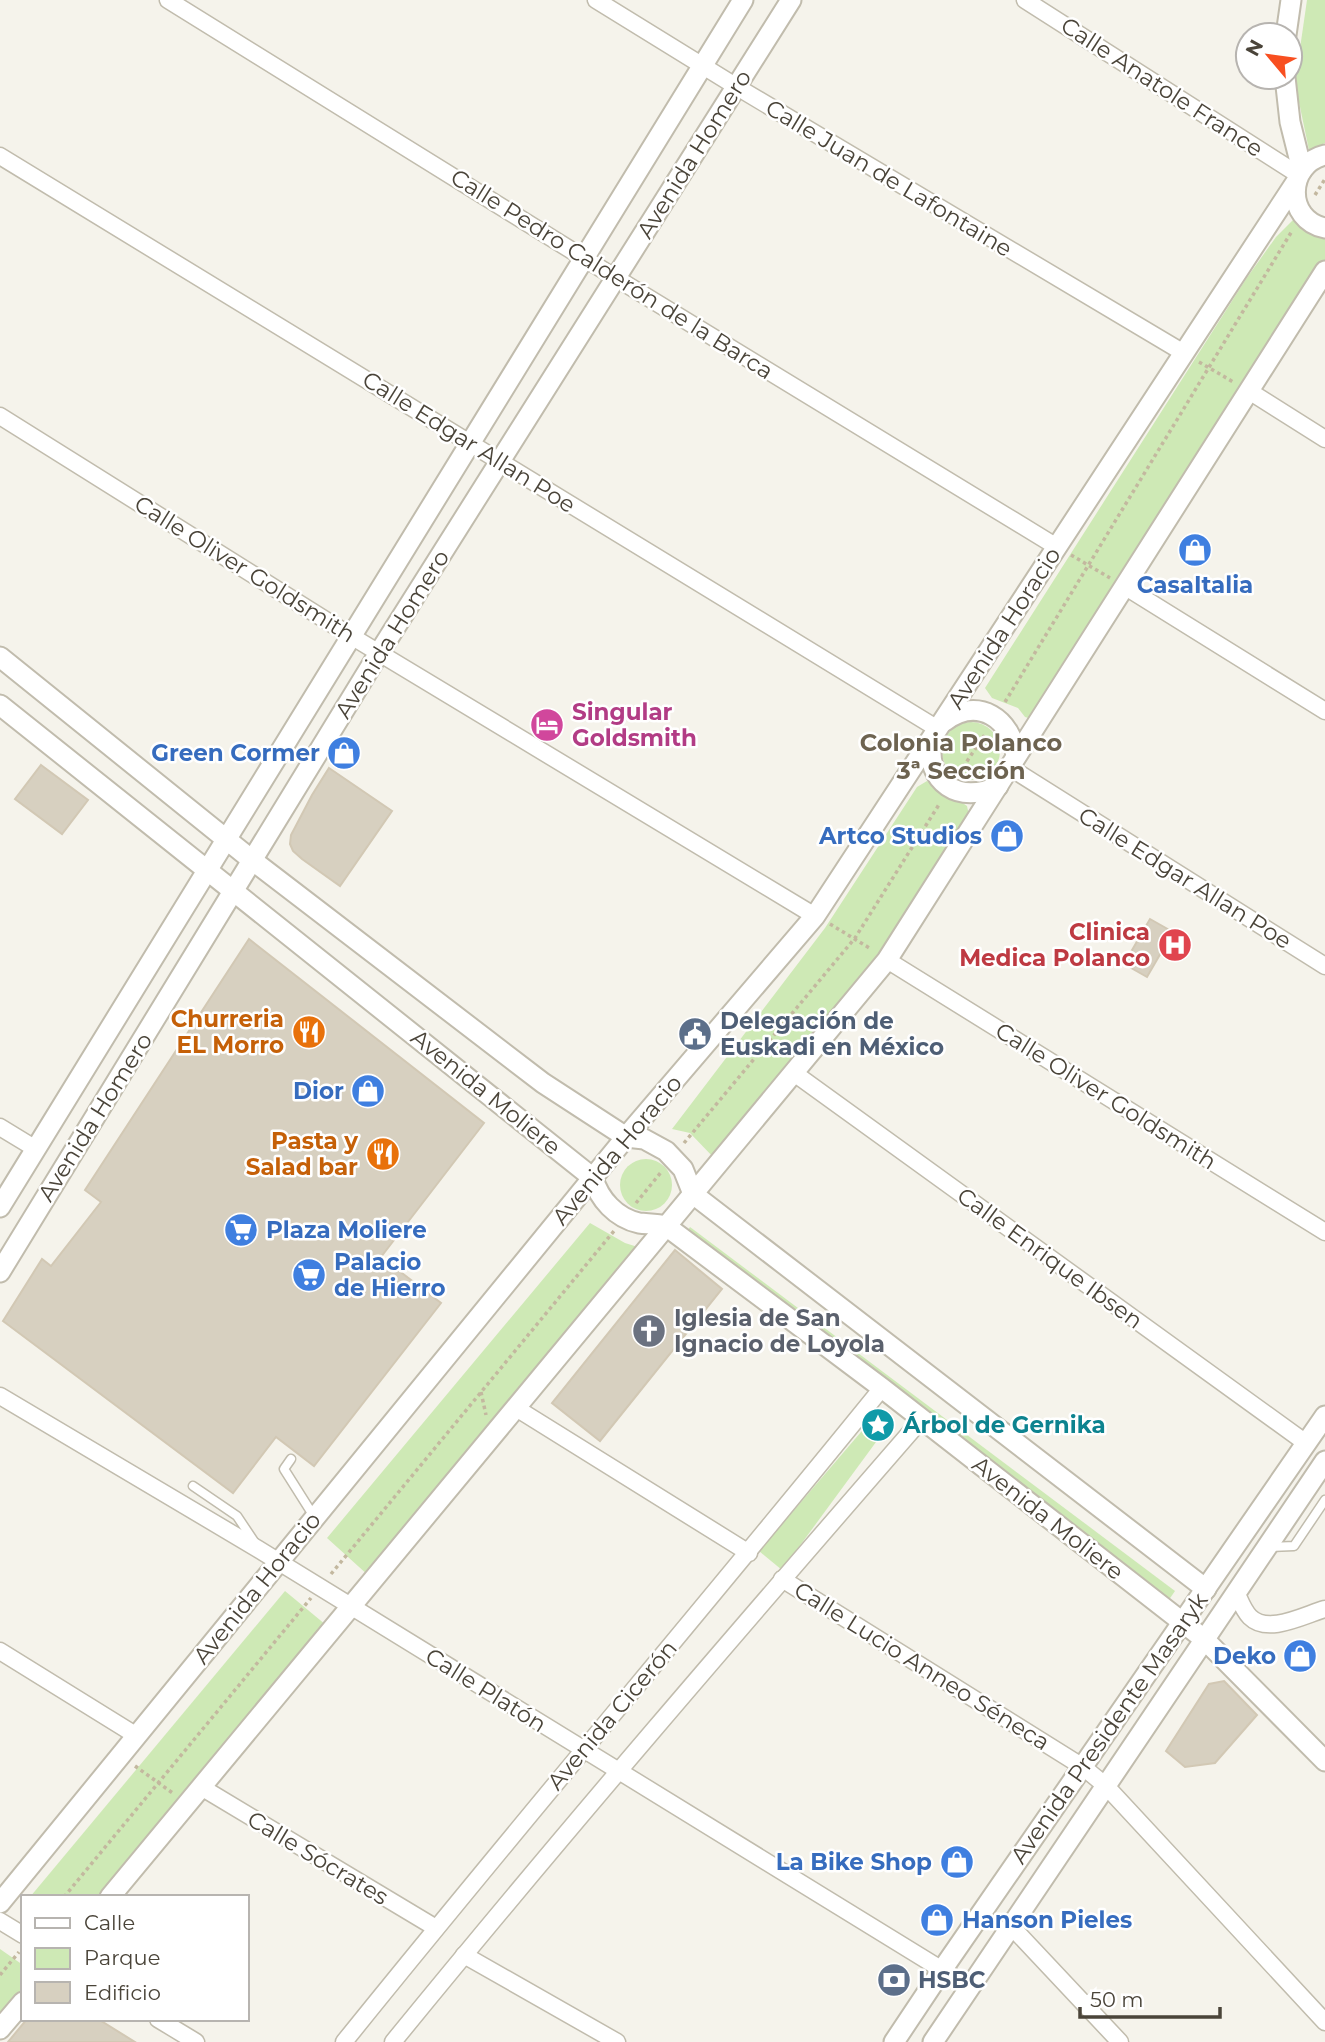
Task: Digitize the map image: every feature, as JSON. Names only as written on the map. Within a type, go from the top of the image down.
[{"type":"street","name":"Calle Pedro Calderón de la Barca","points":[[168,0],[1057,547]]},
{"type":"street","name":"Calle Juan de Lafontaine","points":[[596,0],[1184,353]]},
{"type":"street","name":"Avenida Homero","points":[[0,1207],[743,0]]},
{"type":"street","name":"Avenida Homero","points":[[0,1272],[379,653],[791,0]]},
{"type":"street","name":"Calle Anatole France","points":[[1025,0],[1299,176]]},
{"type":"street","points":[[1288,21],[1291,0]]},
{"type":"street","points":[[1286,91],[1299,176],[1296,199],[1310,222],[1325,228]]},
{"type":"street","points":[[1299,176],[1309,162],[1325,155]]},
{"type":"street","name":"Calle Edgar Allan Poe","points":[[0,156],[938,730]]},
{"type":"street","name":"Avenida Horacio","points":[[0,1903],[626,1137],[815,916],[1299,176]]},
{"type":"street","points":[[112,1895],[887,960],[1325,271]]},
{"type":"street","points":[[1249,391],[1325,439]]},
{"type":"street","name":"Calle Oliver Goldsmith","points":[[0,416],[351,636],[815,916]]},
{"type":"street","points":[[1124,586],[1325,711]]},
{"type":"street","name":"Avenida Moliere","points":[[0,657],[252,860],[543,1083],[626,1137],[652,1142],[673,1157],[682,1169],[693,1194],[1206,1589]]},
{"type":"street","name":"Avenida Moliere","points":[[0,705],[593,1178],[606,1202],[624,1218],[638,1223],[666,1226],[882,1388],[1183,1622],[1204,1639],[1325,1761]]},
{"type":"street","points":[[998,786],[970,794],[950,788],[937,775],[931,754],[938,730],[954,715],[974,710],[984,712],[995,717],[1008,730],[1013,762]]},
{"type":"street","name":"Calle Edgar Allan Poe","points":[[1013,762],[1325,966]]},
{"type":"street","name":"Calle Oliver Goldsmith","points":[[887,960],[1325,1232]]},
{"type":"street","name":"Calle Enrique Ibsen","points":[[794,1073],[1306,1443]]},
{"type":"street","points":[[0,1127],[36,1149]]},
{"type":"street","name":"Avenida Cicerón","points":[[344,2042],[582,1750],[749,1553],[882,1388]]},
{"type":"street","name":"Calle Platón","points":[[0,1396],[258,1549],[970,1987]]},
{"type":"street","points":[[516,1408],[749,1553]]},
{"type":"street","name":"Avenida Presidente Masaryk","points":[[894,2042],[1325,1416]]},
{"type":"street","name":"Avenida Cicerón","points":[[393,2042],[782,1579],[921,1420]]},
{"type":"street","name":"Avenida Presidente Masaryk","points":[[933,2042],[1266,1547],[1324,1470]]},
{"type":"street","name":"Calle Lucio Anneo Séneca","points":[[782,1579],[1083,1767],[1106,1786],[1325,2022]]},
{"type":"street","points":[[1236,1592],[1251,1618],[1264,1624],[1277,1624],[1325,1609]]},
{"type":"street","points":[[0,1651],[137,1736]]},
{"type":"street","name":"Calle Sócrates","points":[[201,1787],[436,1928]]},
{"type":"street","points":[[0,1921],[21,1935]]},
{"type":"street","points":[[1011,1926],[1120,2042]]},
{"type":"street","points":[[464,1955],[617,2042]]},
{"type":"street","points":[[0,2029],[21,2004]]},
{"type":"street","points":[[161,2021],[195,2042]]},
{"type":"lane","points":[[291,1459],[284,1469],[315,1518]]},
{"type":"lane","points":[[193,1486],[237,1516],[258,1549]]},
{"type":"lane","points":[[1266,1547],[1294,1546],[1325,1500]]},
{"type":"path","points":[[66,1895],[855,938],[1089,566],[1325,179]]},
{"type":"path","points":[[1184,353],[1249,391]]},
{"type":"path","points":[[1057,547],[1124,586]]},
{"type":"path","points":[[815,916],[887,960]]},
{"type":"path","points":[[121,1756],[188,1803]]},
{"type":"path","points":[[0,1975],[21,1949]]},
{"type":"green space","points":[[1307,0],[1325,0],[1325,143],[1309,150],[1297,91],[1304,91],[1304,21]]},
{"type":"green space","points":[[1294,219],[1311,235],[1325,237],[1325,266],[1032,719],[1025,717],[1018,708],[992,698],[985,688],[1246,279],[1276,237]]},
{"type":"green space","points":[[965,722],[977,722],[992,730],[1000,745],[1000,757],[992,772],[977,780],[965,780],[950,772],[942,757],[942,745],[950,730]]},
{"type":"green space","points":[[927,781],[967,806],[969,815],[887,950],[715,1159],[690,1133],[672,1129],[825,928],[917,787]]},
{"type":"green space","points":[[646,1159],[656,1161],[664,1167],[670,1175],[670,1195],[664,1203],[656,1209],[646,1211],[636,1209],[628,1203],[622,1195],[620,1185],[622,1175],[628,1167],[636,1161]]},
{"type":"green space","points":[[590,1223],[625,1243],[641,1248],[369,1576],[327,1538]]},
{"type":"green space","points":[[690,1227],[1175,1591],[1166,1604],[681,1240]]},
{"type":"green space","points":[[879,1411],[890,1423],[782,1570],[759,1551]]},
{"type":"green space","points":[[285,1591],[326,1625],[101,1895],[32,1895]]},
{"type":"green space","points":[[0,1949],[21,1964],[21,1994],[0,2019]]},
{"type":"building","points":[[41,765],[88,800],[62,834],[15,799]]},
{"type":"building","points":[[329,768],[392,811],[340,886],[302,859],[290,844],[291,835]]},
{"type":"building","points":[[1150,919],[1173,932],[1147,977],[1124,964]]},
{"type":"building","name":"Plaza Moliere","points":[[249,939],[484,1123],[381,1257],[441,1303],[314,1466],[276,1437],[233,1493],[3,1321],[42,1259],[51,1266],[101,1202],[85,1190]]},
{"type":"building","name":"Iglesia de San Ignacio de Loyola","points":[[675,1250],[722,1289],[600,1441],[552,1403]]},
{"type":"building","points":[[1224,1681],[1257,1715],[1215,1763],[1185,1767],[1166,1751],[1209,1684]]},
{"type":"building","points":[[25,2021],[101,2021],[135,2042],[8,2042]]},
{"type":"place","name":"CasaItalia","points":[[1195,550]]},
{"type":"place","name":"Singular Goldsmith","points":[[547,725]]},
{"type":"place","name":"Green Cormer","points":[[344,753]]},
{"type":"place","name":"Artco Studios","points":[[1007,836]]},
{"type":"place","name":"Clinica Medica Polanco","points":[[1175,945]]},
{"type":"place","name":"Churreria EL Morro","points":[[309,1032]]},
{"type":"place","name":"Delegación de Euskadi en México","points":[[695,1034]]},
{"type":"place","name":"Dior","points":[[368,1091]]},
{"type":"place","name":"Pasta y Salad bar","points":[[383,1154]]},
{"type":"place","name":"Plaza Moliere","points":[[241,1230]]},
{"type":"place","name":"Palacio de Hierro","points":[[309,1275]]},
{"type":"place","name":"Iglesia de San Ignacio de Loyola","points":[[649,1331]]},
{"type":"place","name":"Árbol de Gernika","points":[[878,1425]]},
{"type":"place","name":"Deko","points":[[1300,1656]]},
{"type":"place","name":"La Bike Shop","points":[[957,1862]]},
{"type":"place","name":"Hanson Pieles","points":[[937,1920]]},
{"type":"place","name":"HSBC","points":[[894,1980]]},
{"type":"district","name":"Colonia Polanco 3ª Sección","points":[[961,757]]}]
